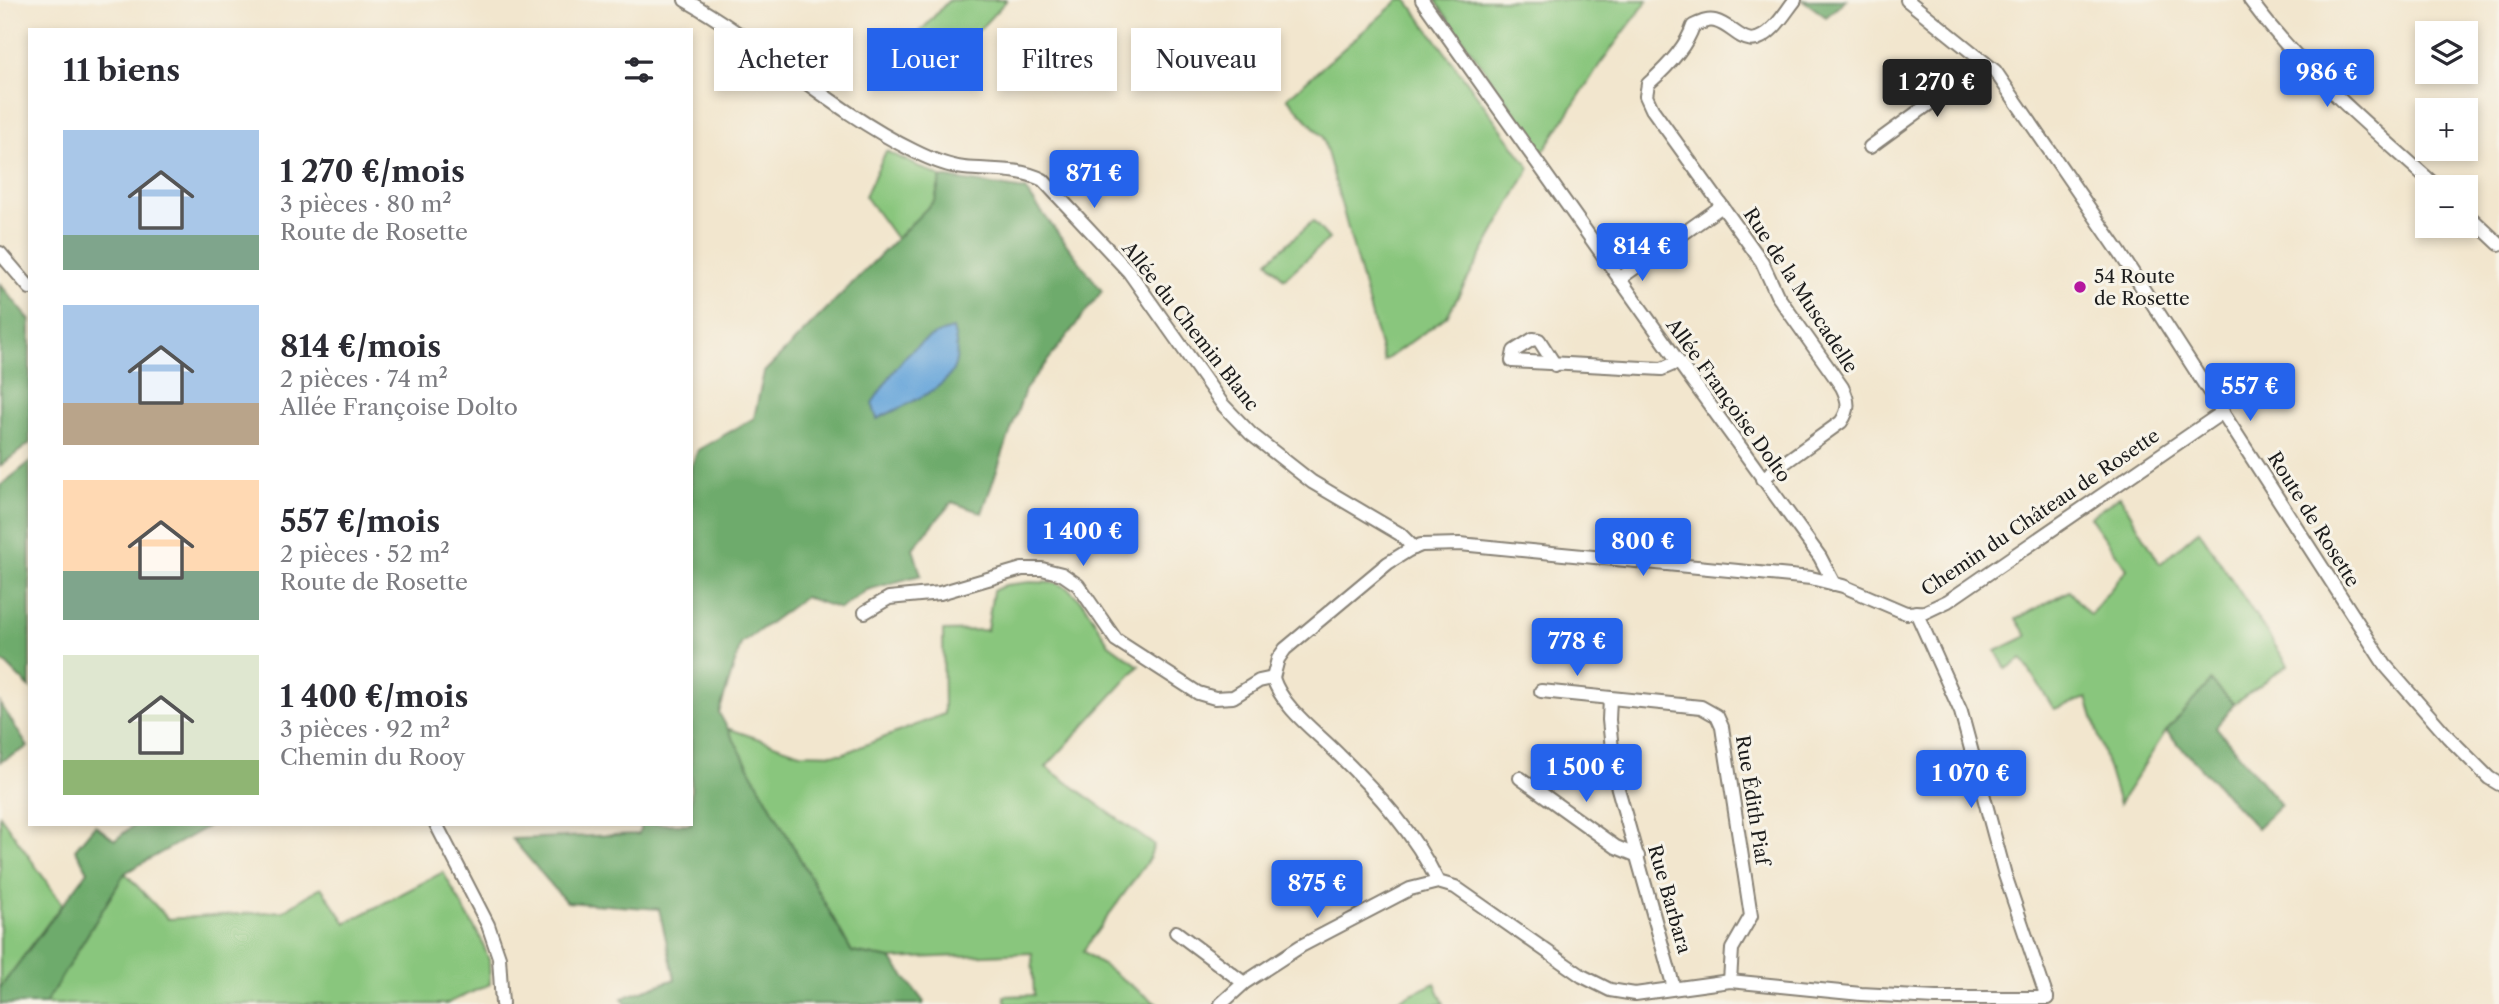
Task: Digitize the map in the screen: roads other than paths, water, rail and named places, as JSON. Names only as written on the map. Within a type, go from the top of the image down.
[{"type":"street","name":"Allée du Chemin Blanc","points":[[685,0],[744,37],[839,108],[912,150],[943,164],[1029,173],[1043,180],[1129,272],[1223,405],[1251,434],[1312,482],[1391,528],[1414,548]]},
{"type":"street","name":"Allée Françoise Dolto","points":[[1422,0],[1819,557],[1834,584]]},
{"type":"street","points":[[1722,206],[1652,109],[1646,96],[1648,84],[1689,38],[1693,26],[1705,21],[1715,21],[1742,39],[1756,39],[1773,29],[1795,0]]},
{"type":"street","name":"Route de Rosette","points":[[1907,0],[1995,71],[2112,241],[2385,665],[2448,737],[2489,778],[2499,784]]},
{"type":"street","points":[[2250,0],[2266,22],[2323,83],[2424,175]]},
{"type":"street","points":[[1870,147],[1984,63]]},
{"type":"street","name":"Rue de la Muscadelle","points":[[1619,279],[1722,206],[1762,262],[1777,295],[1842,387],[1848,400],[1847,414],[1841,422],[1762,479]]},
{"type":"street","points":[[2478,225],[2499,244]]},
{"type":"street","points":[[0,253],[28,286]]},
{"type":"street","points":[[1555,365],[1662,369],[1678,362]]},
{"type":"street","name":"Chemin du Château de Rosette","points":[[1273,678],[1274,669],[1285,649],[1388,563],[1421,545],[1460,544],[1811,578],[1834,584],[1906,613],[1925,612],[1948,601],[2224,412]]},
{"type":"street","points":[[865,611],[888,598],[940,593],[1021,569],[1042,569],[1062,575],[1078,585],[1116,640],[1198,693],[1214,698],[1233,697],[1259,681],[1273,678],[1283,699],[1341,757],[1405,829],[1427,859],[1438,882]]},
{"type":"street","points":[[1221,1004],[1244,983],[1301,946],[1410,889],[1438,882],[1455,887],[1582,976],[1609,990],[1635,994],[1730,981],[1902,997],[2051,1001],[2005,875],[1961,712],[1916,612]]},
{"type":"street","name":"Rue Édith Piaf","points":[[1541,691],[1701,707],[1717,716],[1722,727],[1751,916],[1732,949],[1730,981]]},
{"type":"street","name":"Rue Barbara","points":[[1610,698],[1615,778],[1674,988]]},
{"type":"street","points":[[1520,778],[1616,847],[1638,856]]},
{"type":"street","points":[[437,826],[488,925],[499,957],[502,1004]]},
{"type":"street","points":[[1176,932],[1244,983]]},
{"type":"water","points":[[953,329],[956,356],[954,367],[947,379],[929,393],[877,419],[872,403],[896,367],[925,340]]},
{"type":"place","name":"54 Route de Rosette","points":[[2080,287]]}]
